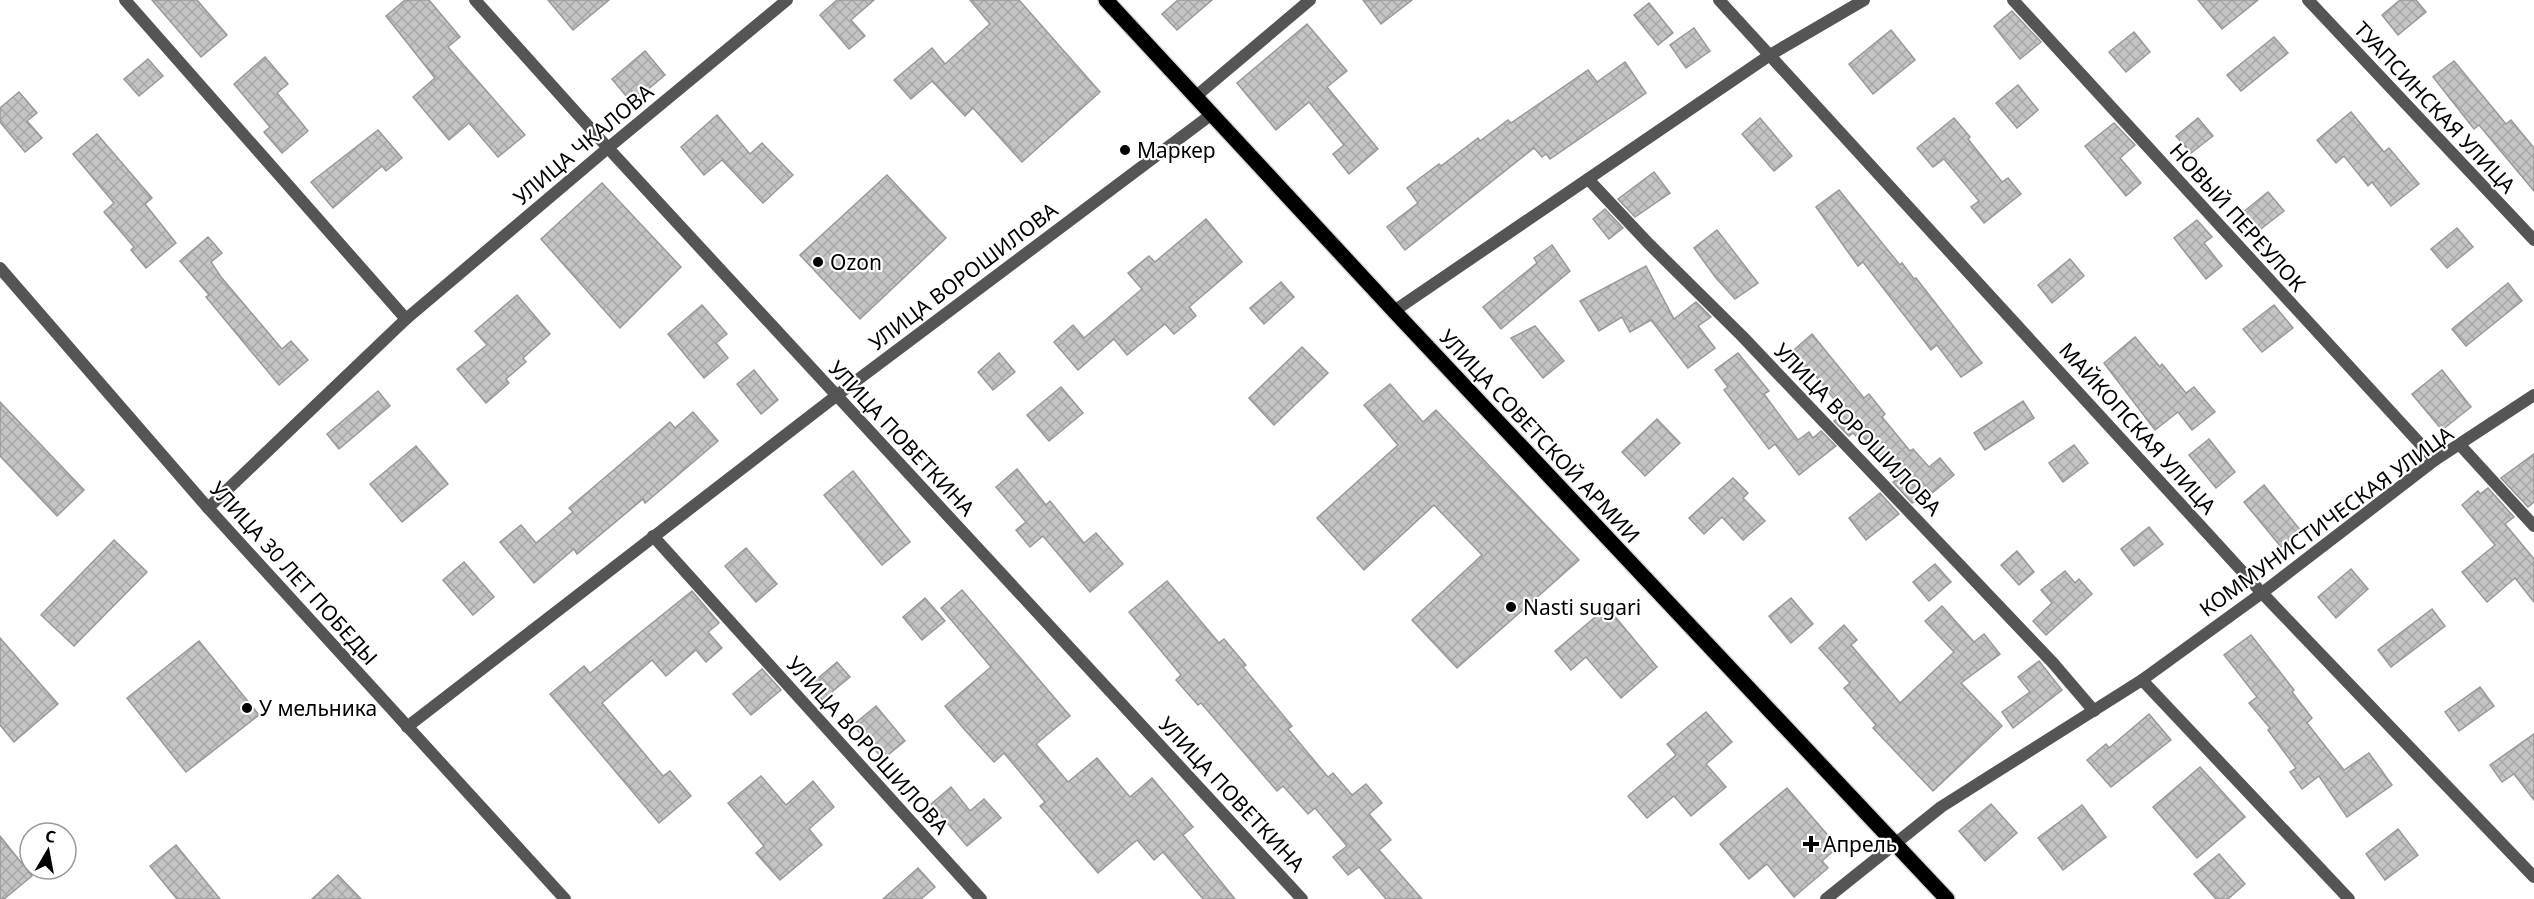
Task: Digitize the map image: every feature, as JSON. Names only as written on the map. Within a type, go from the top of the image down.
[{"type":"main road","name":"УЛИЦА СОВЕТСКОЙ АРМИИ","points":[[1106,0],[1394,311],[1947,899]]},
{"type":"street","points":[[125,0],[406,319]]},
{"type":"street","name":"УЛИЦА ПОВЕТКИНА","points":[[475,0],[836,396],[1302,899]]},
{"type":"street","name":"УЛИЦА ЧКАЛОВА","points":[[208,507],[406,319],[787,0]]},
{"type":"street","points":[[1196,97],[1310,0]]},
{"type":"street","name":"МАЙКОПСКАЯ УЛИЦА","points":[[1719,0],[2262,593],[2534,877]]},
{"type":"street","points":[[1394,311],[1770,55],[1864,0]]},
{"type":"street","name":"НОВЫЙ ПЕРЕУЛОК","points":[[2013,0],[2435,460]]},
{"type":"street","name":"ТУАПСИНСКАЯ УЛИЦА","points":[[2308,0],[2534,240]]},
{"type":"street","name":"УЛИЦА ВОРОШИЛОВА","points":[[407,727],[836,396],[1212,114]]},
{"type":"street","name":"УЛИЦА ВОРОШИЛОВА","points":[[1588,179],[1648,244],[1742,336],[2053,663],[2094,711]]},
{"type":"street","name":"УЛИЦА 30 ЛЕТ ПОБЕДЫ","points":[[0,268],[208,507],[565,899]]},
{"type":"street","name":"КОММУНИСТИЧЕСКАЯ УЛИЦА","points":[[1826,899],[1896,846],[1941,807],[2142,680],[2262,593],[2435,460],[2534,395]]},
{"type":"street","points":[[2460,445],[2534,526]]},
{"type":"street","name":"УЛИЦА ВОРОШИЛОВА","points":[[653,536],[981,899]]},
{"type":"street","points":[[2142,680],[2349,899]]},
{"type":"building","points":[[152,0],[197,0],[227,35],[201,57]]},
{"type":"building","points":[[405,0],[429,0],[460,37],[448,47],[525,135],[498,157],[469,123],[449,140],[413,97],[435,78],[386,16]]},
{"type":"building","points":[[548,0],[609,0],[573,30]]},
{"type":"building","points":[[837,0],[874,0],[851,20],[865,36],[849,49],[820,15]]},
{"type":"building","points":[[970,0],[1019,0],[1100,92],[1022,162],[973,108],[965,116],[932,81],[911,99],[894,80],[932,48],[945,64],[990,24]]},
{"type":"building","points":[[1178,0],[1212,0],[1177,30],[1162,14]]},
{"type":"building","points":[[1363,0],[1412,0],[1381,24]]},
{"type":"building","points":[[2198,0],[2258,0],[2222,29]]},
{"type":"building","points":[[2400,0],[2416,0],[2426,12],[2398,35],[2382,15]]},
{"type":"building","points":[[1649,3],[1673,33],[1658,45],[1634,15]]},
{"type":"building","points":[[2012,11],[2041,42],[2020,59],[1994,26]]},
{"type":"building","points":[[1307,24],[1347,71],[1327,87],[1378,149],[1349,174],[1333,154],[1344,145],[1309,102],[1276,130],[1237,83]]},
{"type":"building","points":[[1694,28],[1710,51],[1686,68],[1670,45]]},
{"type":"building","points":[[1891,30],[1915,60],[1873,94],[1849,64]]},
{"type":"building","points":[[2134,32],[2150,52],[2126,72],[2109,52]]},
{"type":"building","points":[[2274,37],[2288,53],[2241,91],[2227,75]]},
{"type":"building","points":[[645,51],[665,75],[632,103],[612,79]]},
{"type":"building","points":[[265,57],[288,84],[277,93],[308,131],[282,153],[264,132],[270,127],[234,84]]},
{"type":"building","points":[[148,59],[163,76],[139,96],[124,79]]},
{"type":"building","points":[[2454,61],[2506,124],[2511,120],[2534,148],[2534,191],[2479,125],[2474,129],[2433,77]]},
{"type":"building","points":[[1625,62],[1646,93],[1550,159],[1546,154],[1542,157],[1534,148],[1405,250],[1387,227],[1418,203],[1407,188],[1439,164],[1441,166],[1478,138],[1480,141],[1508,120],[1511,123],[1588,70],[1597,82]]},
{"type":"building","points":[[2018,85],[2038,110],[2017,128],[1996,103]]},
{"type":"building","points":[[19,92],[37,113],[27,121],[42,138],[25,152],[0,122],[0,108]]},
{"type":"building","points":[[2351,112],[2384,152],[2389,148],[2419,184],[2391,206],[2372,182],[2368,186],[2344,156],[2336,163],[2317,140]]},
{"type":"building","points":[[717,115],[750,154],[762,143],[793,175],[763,203],[722,160],[704,175],[681,147]]},
{"type":"building","points":[[1760,118],[1792,156],[1774,171],[1742,134]]},
{"type":"building","points":[[1954,118],[2002,182],[2008,178],[2021,194],[1984,223],[1971,207],[1979,201],[1944,159],[1933,167],[1917,148]]},
{"type":"building","points":[[2198,118],[2213,136],[2191,153],[2176,136]]},
{"type":"building","points":[[2114,123],[2135,145],[2120,158],[2141,183],[2126,196],[2085,146]]},
{"type":"building","points":[[378,130],[402,158],[386,171],[382,166],[333,208],[311,182]]},
{"type":"building","points":[[97,134],[152,198],[145,204],[176,243],[146,268],[131,250],[134,247],[104,212],[114,203],[73,154]]},
{"type":"building","points":[[1654,172],[1670,193],[1635,217],[1618,199]]},
{"type":"building","points":[[887,175],[946,238],[860,319],[800,255]]},
{"type":"building","points":[[602,183],[681,267],[620,328],[541,239]]},
{"type":"building","points":[[1839,190],[1900,265],[1902,263],[1914,279],[1916,278],[1982,363],[1961,377],[1937,345],[1931,350],[1863,262],[1858,266],[1816,207]]},
{"type":"building","points":[[2268,192],[2284,211],[2257,232],[2242,213]]},
{"type":"building","points":[[1605,209],[1623,228],[1609,239],[1593,219]]},
{"type":"building","points":[[1206,219],[1242,262],[1189,307],[1196,316],[1174,334],[1165,324],[1127,355],[1114,339],[1078,370],[1054,342],[1073,325],[1084,338],[1142,289],[1128,273],[1149,256],[1155,262]]},
{"type":"building","points":[[2197,220],[2212,237],[2204,243],[2222,266],[2206,279],[2174,238]]},
{"type":"building","points":[[2457,228],[2473,247],[2447,268],[2431,249]]},
{"type":"building","points":[[1717,230],[1758,283],[1735,299],[1694,248]]},
{"type":"building","points":[[208,237],[222,253],[211,262],[221,277],[282,349],[291,341],[308,360],[279,385],[206,297],[209,295],[180,261]]},
{"type":"building","points":[[1552,245],[1570,271],[1501,329],[1483,307],[1537,263],[1534,258]]},
{"type":"building","points":[[2070,259],[2084,276],[2052,303],[2038,285]]},
{"type":"building","points":[[1646,266],[1674,319],[1696,302],[1711,317],[1698,326],[1715,348],[1688,368],[1651,320],[1630,332],[1622,317],[1599,331],[1580,301]]},
{"type":"building","points":[[1281,282],[1294,297],[1264,324],[1250,308]]},
{"type":"building","points":[[2508,283],[2522,301],[2466,346],[2452,329]]},
{"type":"building","points":[[517,295],[550,334],[523,358],[526,362],[506,379],[509,383],[486,403],[457,369],[487,345],[475,331]]},
{"type":"building","points":[[702,305],[727,334],[716,343],[728,358],[704,378],[668,334]]},
{"type":"building","points":[[2274,305],[2293,328],[2262,352],[2243,329]]},
{"type":"building","points":[[1535,326],[1564,361],[1543,378],[1511,338]]},
{"type":"building","points":[[1812,334],[1864,398],[1869,394],[1885,414],[1882,417],[1910,451],[1913,449],[1929,467],[1940,458],[1954,475],[1920,503],[1917,500],[1912,503],[1893,482],[1897,479],[1861,434],[1857,437],[1853,433],[1849,436],[1834,421],[1845,413],[1811,370],[1806,375],[1788,355]]},
{"type":"building","points":[[2135,337],[2186,393],[2194,387],[2215,412],[2192,430],[2178,412],[2155,430],[2104,363]]},
{"type":"building","points":[[1302,347],[1328,373],[1274,425],[1249,398]]},
{"type":"building","points":[[999,353],[1015,372],[993,390],[978,372]]},
{"type":"building","points":[[1738,353],[1769,391],[1764,394],[1798,440],[1809,432],[1813,438],[1821,431],[1836,446],[1799,475],[1775,444],[1769,449],[1724,390],[1728,387],[1715,370]]},
{"type":"building","points":[[754,370],[778,400],[761,414],[737,384]]},
{"type":"building","points":[[2442,370],[2471,407],[2442,430],[2412,394]]},
{"type":"building","points":[[1390,384],[1423,422],[1436,410],[1579,560],[1457,668],[1412,620],[1482,555],[1434,505],[1364,570],[1317,518],[1398,445],[1364,405]]},
{"type":"building","points":[[1061,387],[1083,413],[1049,441],[1027,415]]},
{"type":"building","points":[[378,391],[390,406],[339,449],[327,434]]},
{"type":"building","points":[[2023,401],[2034,418],[1985,450],[1974,433]]},
{"type":"building","points":[[0,402],[84,490],[57,516],[0,456]]},
{"type":"building","points":[[693,412],[718,441],[645,503],[643,499],[577,554],[574,549],[534,583],[500,542],[521,525],[536,543],[573,512],[569,508],[670,422],[675,428]]},
{"type":"building","points":[[1657,419],[1680,443],[1645,476],[1622,452]]},
{"type":"building","points":[[2209,439],[2235,472],[2216,488],[2189,455]]},
{"type":"building","points":[[2074,445],[2088,463],[2063,482],[2049,463]]},
{"type":"building","points":[[416,446],[448,484],[402,522],[370,484]]},
{"type":"building","points":[[2534,454],[2534,502],[2528,507],[2501,478]]},
{"type":"building","points":[[1017,469],[1046,505],[1050,501],[1084,543],[1096,533],[1123,564],[1090,592],[1043,536],[1030,547],[1016,530],[1026,522],[996,487]]},
{"type":"building","points":[[853,471],[910,542],[882,565],[824,495]]},
{"type":"building","points":[[1733,478],[1748,493],[1743,498],[1765,521],[1743,540],[1722,517],[1704,534],[1689,518]]},
{"type":"building","points":[[2264,485],[2301,531],[2281,547],[2244,502]]},
{"type":"building","points":[[2488,488],[2514,517],[2505,524],[2534,559],[2534,602],[2515,578],[2487,602],[2462,572],[2495,545],[2462,505],[2478,491],[2480,494]]},
{"type":"building","points":[[1880,493],[1899,514],[1866,540],[1849,518]]},
{"type":"building","points":[[2149,527],[2163,544],[2134,566],[2121,549]]},
{"type":"building","points":[[114,540],[147,572],[74,646],[41,615]]},
{"type":"building","points":[[746,548],[777,584],[756,602],[725,566]]},
{"type":"building","points":[[2017,551],[2034,572],[2019,585],[2001,565]]},
{"type":"building","points":[[464,562],[494,597],[473,615],[443,580]]},
{"type":"building","points":[[1935,564],[1951,582],[1929,601],[1913,582]]},
{"type":"building","points":[[2351,569],[2368,589],[2336,618],[2318,597]]},
{"type":"building","points":[[2065,571],[2075,583],[2079,579],[2092,594],[2046,635],[2033,621],[2052,603],[2041,590]]},
{"type":"building","points":[[1167,581],[1219,643],[1224,639],[1246,665],[1243,667],[1292,726],[1288,729],[1328,777],[1333,773],[1352,795],[1366,784],[1382,803],[1369,814],[1391,840],[1379,850],[1422,899],[1386,899],[1359,867],[1348,875],[1333,857],[1347,846],[1315,808],[1308,814],[1283,786],[1277,791],[1201,703],[1198,705],[1176,680],[1181,675],[1129,612]]},
{"type":"building","points":[[962,590],[1070,716],[1036,744],[1068,782],[1097,758],[1130,797],[1152,778],[1193,827],[1183,835],[1235,899],[1203,899],[1163,852],[1154,860],[1137,840],[1098,873],[1040,806],[1045,802],[1004,753],[994,762],[964,729],[945,706],[991,667],[941,608]]},
{"type":"building","points":[[692,591],[719,623],[708,632],[722,648],[706,662],[696,650],[666,676],[652,660],[602,703],[663,776],[670,771],[691,796],[659,823],[550,694],[584,666],[590,673]]},
{"type":"building","points":[[925,598],[945,621],[922,640],[903,617]]},
{"type":"building","points":[[1791,598],[1813,624],[1791,643],[1769,616]]},
{"type":"building","points":[[1942,606],[1974,642],[1984,634],[2000,654],[1961,683],[2002,726],[1933,791],[1873,728],[1876,725],[1844,688],[1850,683],[1819,648],[1844,625],[1857,640],[1851,645],[1900,703],[1954,652],[1925,621]]},
{"type":"building","points":[[1607,607],[1657,667],[1621,698],[1586,657],[1571,670],[1555,651]]},
{"type":"building","points":[[2432,609],[2445,626],[2391,667],[2378,650]]},
{"type":"building","points":[[2251,635],[2294,690],[2292,692],[2312,718],[2307,723],[2344,770],[2369,753],[2392,785],[2347,817],[2319,776],[2302,789],[2290,772],[2296,768],[2268,730],[2270,728],[2249,703],[2257,697],[2224,655]]},
{"type":"building","points":[[0,638],[58,704],[14,742],[0,725]]},
{"type":"building","points":[[199,641],[259,715],[186,772],[127,698]]},
{"type":"building","points":[[2039,661],[2062,690],[2013,728],[2002,712],[2030,692],[2018,677]]},
{"type":"building","points":[[837,662],[850,677],[822,700],[810,685]]},
{"type":"building","points":[[762,669],[781,690],[751,715],[733,694]]},
{"type":"building","points":[[2480,687],[2494,706],[2459,731],[2445,712]]},
{"type":"building","points":[[876,706],[905,741],[883,759],[853,725]]},
{"type":"building","points":[[1706,712],[1732,742],[1706,764],[1726,787],[1691,816],[1674,796],[1647,818],[1628,796],[1676,755],[1667,744]]},
{"type":"building","points":[[2149,714],[2171,740],[2111,787],[2087,760],[2106,744],[2109,748]]},
{"type":"building","points":[[2534,734],[2534,800],[2514,774],[2502,782],[2490,765]]},
{"type":"building","points":[[2200,767],[2245,817],[2197,858],[2153,807]]},
{"type":"building","points":[[761,776],[786,805],[813,781],[834,807],[809,829],[822,845],[780,880],[756,853],[764,846],[728,803]]},
{"type":"building","points":[[951,787],[970,811],[984,799],[1001,818],[967,846],[931,804]]},
{"type":"building","points":[[1787,788],[1838,847],[1822,861],[1828,868],[1794,897],[1767,864],[1749,879],[1720,844]]},
{"type":"building","points":[[1991,804],[2017,833],[1985,861],[1959,831]]},
{"type":"building","points":[[2082,805],[2106,837],[2063,870],[2038,838]]},
{"type":"building","points":[[2398,829],[2418,855],[2385,880],[2366,854]]},
{"type":"building","points":[[0,836],[18,858],[18,881],[26,881],[4,899],[0,899]]},
{"type":"building","points":[[176,845],[220,899],[177,899],[150,866]]},
{"type":"building","points":[[2219,854],[2245,884],[2228,899],[2216,899],[2194,874]]},
{"type":"building","points":[[918,868],[935,887],[921,899],[883,899]]},
{"type":"building","points":[[338,875],[361,899],[312,899]]},
{"type":"place","name":"Маркер","points":[[1125,150]]},
{"type":"place","name":"Ozon","points":[[818,262]]},
{"type":"place","name":"Nasti sugari","points":[[1511,607]]},
{"type":"place","name":"У мельника","points":[[247,708]]},
{"type":"place","name":"Апрель","points":[[1811,844]]}]
